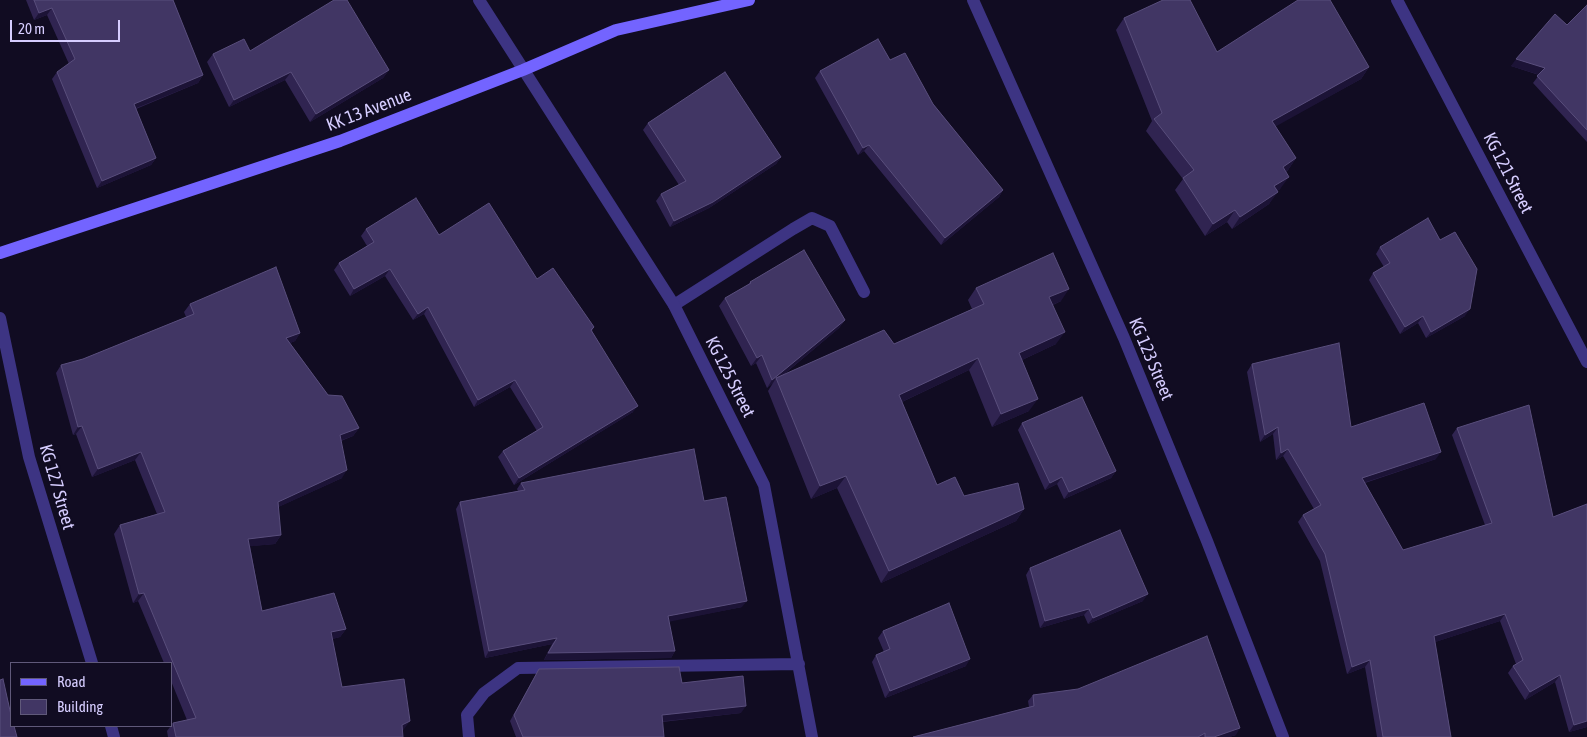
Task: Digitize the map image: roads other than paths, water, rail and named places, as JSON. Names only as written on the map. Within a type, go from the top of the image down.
[{"type":"main road","name":"KK 13 Avenue","points":[[0,253],[340,141],[523,70],[616,30],[749,0]]},
{"type":"street","name":"KG 125 Street","points":[[479,0],[674,305],[764,484],[812,737]]},
{"type":"street","name":"KG 123 Street","points":[[973,0],[1124,338],[1207,541],[1282,737]]},
{"type":"street","name":"KG 121 Street","points":[[1397,0],[1587,362]]},
{"type":"street","points":[[674,305],[812,218],[830,226],[864,292]]},
{"type":"street","name":"KG 127 Street","points":[[0,318],[29,457],[92,662]]},
{"type":"street","points":[[469,737],[467,715],[484,693],[518,668],[799,664]]}]
